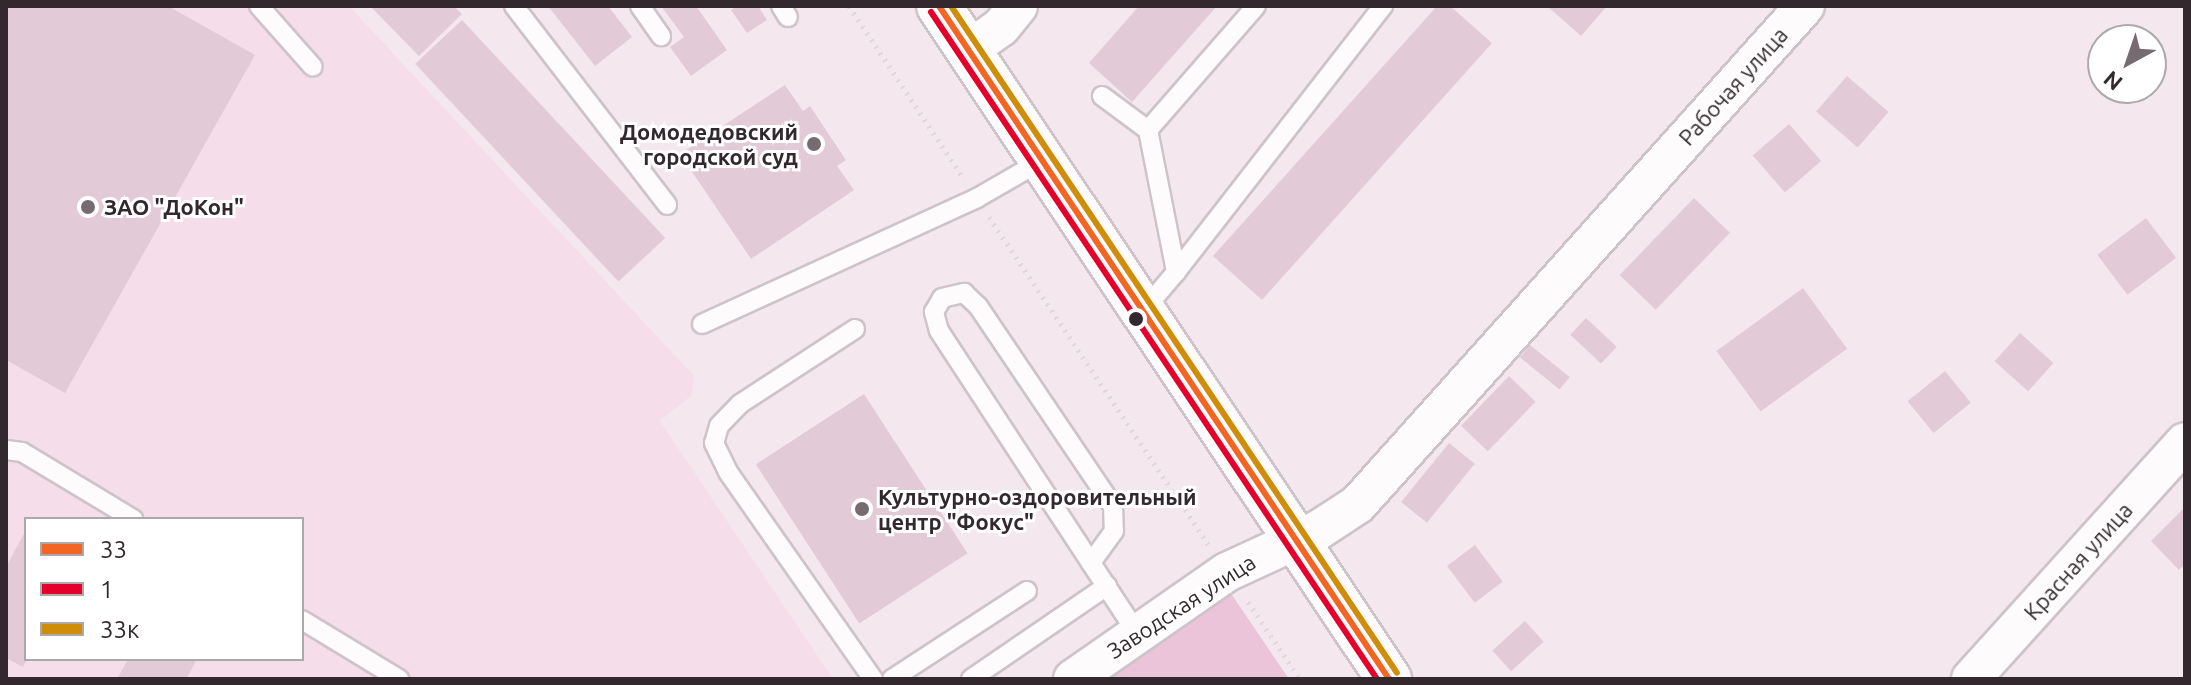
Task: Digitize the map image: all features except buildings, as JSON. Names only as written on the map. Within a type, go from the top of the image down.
[{"type":"main road","points":[[939,6],[1389,679]]},
{"type":"street","points":[[969,50],[1001,27],[1018,6]]},
{"type":"street","name":"Рабочая улица","points":[[1293,539],[1331,523],[1371,491],[1805,6]]},
{"type":"street","name":"Красная улица","points":[[1971,679],[2185,442]]},
{"type":"street","name":"Заводская улица","points":[[1073,679],[1227,572],[1293,539]]},
{"type":"lane","points":[[259,6],[313,67]]},
{"type":"lane","points":[[514,6],[667,205]]},
{"type":"lane","points":[[640,6],[661,36]]},
{"type":"lane","points":[[1148,130],[1256,6]]},
{"type":"lane","points":[[1142,312],[1383,6]]},
{"type":"lane","points":[[1102,96],[1148,130],[1176,272]]},
{"type":"lane","points":[[702,324],[977,198],[1041,161]]},
{"type":"lane","points":[[1091,563],[1114,531],[1113,506],[978,306],[964,293],[942,298],[934,312],[939,331],[1091,563],[1107,586],[1137,633]]},
{"type":"lane","points":[[855,329],[740,404],[719,426],[714,443],[728,472],[873,679]]},
{"type":"lane","points":[[6,450],[22,452],[130,517]]},
{"type":"lane","points":[[971,679],[1107,586]]},
{"type":"lane","points":[[892,679],[1027,591]]},
{"type":"lane","points":[[304,621],[399,679]]},
{"type":"path","points":[[849,6],[1300,679]]},
{"type":"shaded area","points":[[6,6],[349,6],[694,376],[692,395],[660,421],[833,679],[6,679]]},
{"type":"shaded area","points":[[1230,592],[1289,679],[1106,679],[1145,653]]},
{"type":"transit line","name":"33","points":[[939,6],[1389,679]]},
{"type":"transit line","name":"33к","points":[[951,6],[1397,673]]},
{"type":"transit line","name":"1","points":[[931,12],[1377,679]]},
{"type":"place","name":"Домодедовский городской суд","points":[[814,144]]},
{"type":"place","name":"ЗАО \"ДоКон\"","points":[[88,207]]},
{"type":"place","name":"Культурно-оздоровительный центр \"Фокус\"","points":[[862,509]]}]
